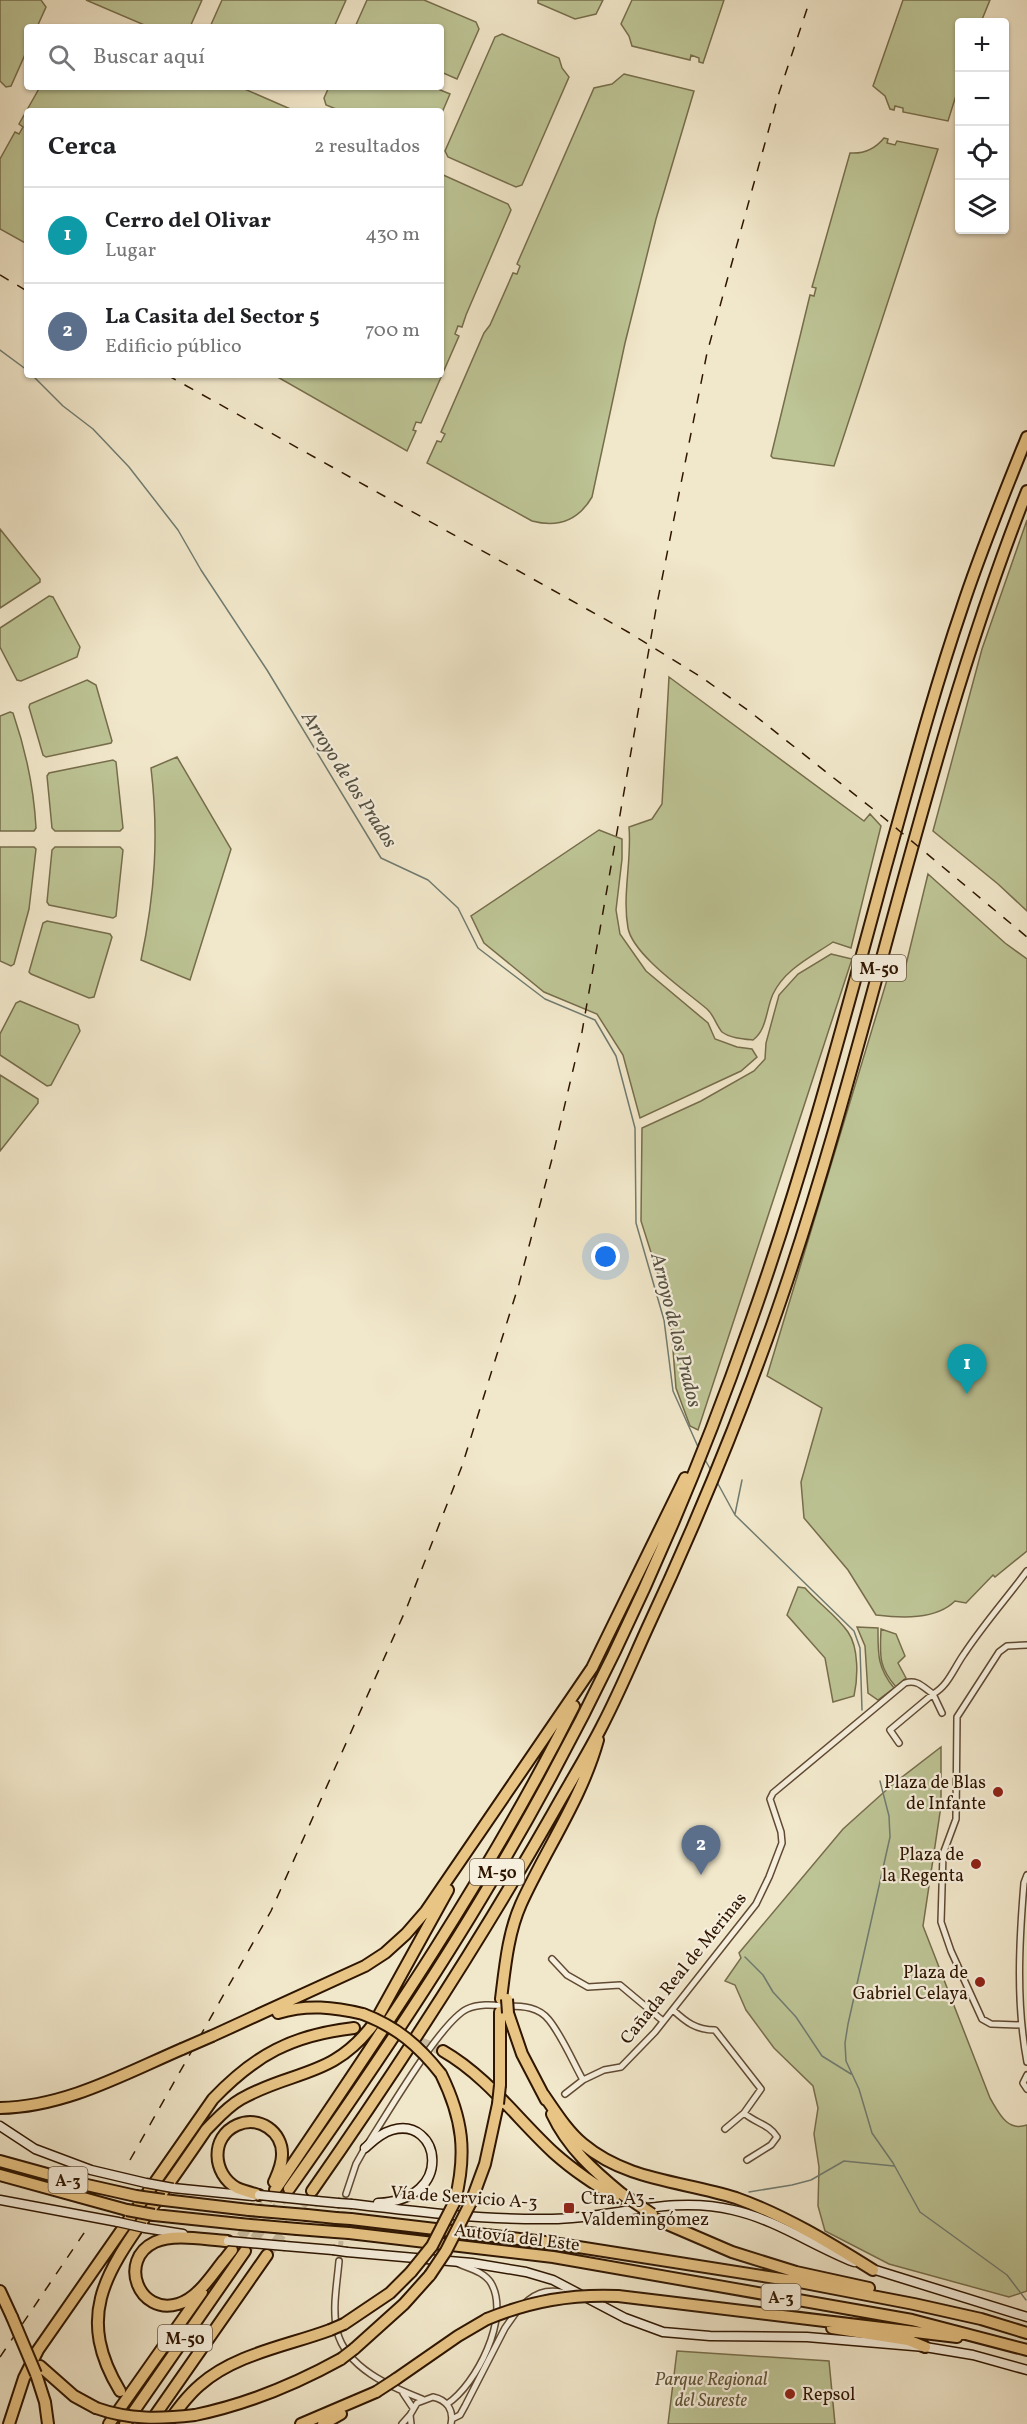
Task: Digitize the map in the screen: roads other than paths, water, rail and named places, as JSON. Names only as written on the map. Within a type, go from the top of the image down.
[{"type":"highway","name":"M-50","points":[[289,2189],[399,2028],[490,1883],[583,1716],[669,1534],[715,1422],[787,1214],[916,756],[960,612],[1027,437]]},
{"type":"highway","name":"M-50","points":[[315,2196],[506,1895],[602,1726],[681,1556],[727,1445],[778,1309],[833,1131],[943,739],[980,620],[1027,491]]},
{"type":"highway","points":[[259,2195],[236,2187],[218,2166],[216,2156],[219,2143],[230,2129],[246,2122],[268,2127],[276,2134],[282,2154],[282,2162],[273,2189],[386,2025],[480,1876],[592,1668],[715,1422]]},
{"type":"highway","points":[[0,2108],[39,2104],[66,2097],[234,2027],[343,1978],[385,1953],[426,1911],[592,1668]]},
{"type":"highway","points":[[38,2370],[74,2396],[96,2409],[114,2415],[150,2419],[195,2415],[255,2400],[305,2379],[341,2359],[405,2304],[430,2275],[455,2235],[471,2202],[485,2164],[500,2085],[505,2013],[504,1972],[508,1944],[520,1906],[573,1803],[594,1754],[602,1726]]},
{"type":"highway","points":[[120,2391],[107,2370],[100,2347],[99,2308],[103,2287],[128,2241],[206,2130],[221,2115],[239,2100],[334,2062],[353,2048],[365,2035],[375,2022],[476,1840]]},
{"type":"highway","points":[[166,2424],[183,2401],[221,2370],[263,2353],[330,2331],[390,2293],[432,2246],[454,2201],[460,2179],[463,2155],[462,2134],[457,2112],[441,2074],[419,2047],[401,2032],[363,2014],[335,2007],[291,2009],[234,2027]]},
{"type":"highway","points":[[505,2013],[522,2054],[562,2134],[620,2197]]},
{"type":"highway","points":[[9,2424],[24,2378],[38,2349],[213,2099],[235,2076],[280,2046],[326,2031],[354,2028]]},
{"type":"highway","points":[[443,2051],[460,2060],[483,2079],[555,2154],[581,2175],[649,2214],[732,2252],[796,2272],[877,2290],[914,2304]]},
{"type":"highway","points":[[543,2094],[581,2143],[618,2167],[638,2174],[707,2189],[737,2199],[800,2228],[873,2270]]},
{"type":"highway","name":"Autovía del Este","points":[[0,2161],[136,2196],[552,2242],[794,2281],[914,2304],[981,2319],[1027,2333]]},
{"type":"highway","name":"Autovía del Este","points":[[0,2175],[127,2210],[154,2215],[335,2232],[553,2257],[912,2320],[1027,2349]]},
{"type":"highway","points":[[109,2424],[224,2260],[230,2245],[173,2238],[157,2241],[145,2248],[138,2258],[134,2275],[140,2289],[148,2299],[160,2305],[178,2304],[198,2292],[224,2260]]},
{"type":"highway","name":"M-50","points":[[125,2424],[246,2251]]},
{"type":"highway","name":"M-50","points":[[149,2424],[267,2255]]},
{"type":"highway","points":[[0,2291],[38,2370],[48,2424]]},
{"type":"highway","points":[[323,2424],[487,2319],[508,2310],[550,2298],[618,2296],[1008,2343]]},
{"type":"highway","points":[[714,2308],[908,2340],[926,2347]]},
{"type":"highway","points":[[301,2424],[376,2392]]},
{"type":"main road","name":"Vía de Servicio A-3","points":[[0,2126],[34,2149],[91,2170],[146,2183],[246,2196],[315,2196],[338,2203],[493,2219],[555,2219],[666,2204],[705,2205],[733,2210],[767,2220],[838,2256],[873,2270],[1027,2316]]},
{"type":"main road","points":[[352,2204],[389,2203],[405,2199],[423,2187],[432,2170],[433,2154],[428,2143],[418,2134],[406,2128],[393,2129],[379,2135],[365,2148]]},
{"type":"main road","points":[[0,2200],[230,2245],[333,2250],[526,2272],[553,2280],[586,2300],[663,2332],[710,2336],[807,2337],[926,2347],[973,2355],[1027,2370]]},
{"type":"street","points":[[899,1743],[890,1730],[944,1686],[963,1654],[1027,1571]]},
{"type":"street","points":[[1020,2025],[991,2024],[982,2019],[949,1946],[941,1922],[941,1899],[943,1854],[956,1819],[957,1717],[999,1652],[1007,1646],[1027,1645]]},
{"type":"street","name":"Cañada Real de Merinas","points":[[565,2094],[583,2080],[604,2070],[621,2067],[673,2010],[756,1904],[782,1843],[781,1832],[770,1799],[773,1793],[905,1683],[917,1682],[933,1694]]},
{"type":"street","points":[[933,1694],[942,1713]]},
{"type":"street","points":[[1027,1875],[1024,1883],[1020,1935],[1020,2025],[1027,2062]]},
{"type":"street","points":[[552,1959],[567,1975],[588,1987],[620,1985],[663,2021]]},
{"type":"street","points":[[346,2194],[356,2164],[365,2148],[439,2035],[455,2017],[468,2008],[484,2005],[521,2006],[538,2010],[550,2021],[583,2080]]},
{"type":"street","points":[[673,2010],[690,2025],[705,2030],[715,2030],[761,2090],[744,2113],[725,2129]]},
{"type":"street","points":[[1027,2075],[1023,2084],[1027,2089]]},
{"type":"street","points":[[744,2113],[756,2122],[772,2129],[777,2137],[771,2145],[747,2160]]},
{"type":"street","points":[[339,2261],[335,2310],[337,2331],[342,2344],[354,2361],[402,2392],[422,2399],[433,2397],[447,2404],[452,2422]]},
{"type":"street","points":[[447,2404],[462,2393],[491,2340],[497,2312],[495,2292],[490,2282],[476,2270],[453,2262]]},
{"type":"street","points":[[452,2422],[460,2415],[505,2328],[527,2301],[542,2291],[560,2290],[586,2300]]},
{"type":"street","points":[[402,2392],[412,2408]]},
{"type":"street","points":[[411,2424],[412,2408],[422,2399]]},
{"type":"street","points":[[402,2424],[410,2415]]},
{"type":"street","points":[[452,2422],[459,2424]]},
{"type":"waterway","name":"Arroyo de los Prados","points":[[0,350],[24,368]]},
{"type":"waterway","name":"Arroyo de los Prados","points":[[35,378],[63,406],[93,429],[129,467],[178,530],[201,570],[267,670],[381,858],[428,880],[458,908],[478,948],[545,999],[595,1020],[616,1056],[635,1128],[636,1223],[664,1320],[673,1391],[699,1449]]},
{"type":"waterway","name":"Arroyo de los Prados","points":[[704,1458],[712,1472]]},
{"type":"waterway","points":[[735,1514],[742,1480]]},
{"type":"waterway","name":"Arroyo de los Prados","points":[[717,1482],[735,1515],[854,1631],[860,1648],[862,1710]]},
{"type":"waterway","name":"Arroyo de los Prados","points":[[880,1781],[889,1816],[890,1837],[848,2024],[845,2043],[846,2061],[859,2089],[872,2133],[893,2163],[920,2212],[1007,2275],[1026,2300]]},
{"type":"waterway","points":[[745,1957],[763,1975],[773,1992],[796,2017],[822,2056],[851,2074]]},
{"type":"waterway","points":[[749,2192],[811,2180],[844,2161],[894,2166]]},
{"type":"tunnel","points":[[407,2037],[443,2051]]},
{"type":"tunnel","points":[[232,2249],[275,2190]]},
{"type":"tunnel","points":[[246,2251],[289,2190]]},
{"type":"tunnel","points":[[267,2255],[310,2194]]},
{"type":"tunnel","points":[[339,2261],[346,2194]]},
{"type":"railway","points":[[130,2160],[271,1911],[407,1607],[462,1466],[519,1284],[582,1032],[656,609],[707,353],[778,96],[810,0]]},
{"type":"railway","points":[[0,275],[24,289]]},
{"type":"railway","points":[[172,378],[628,632],[701,677],[749,711],[878,813],[1027,937]]},
{"type":"railway","points":[[0,2357],[86,2230]]},
{"type":"place","name":"Cerro del Olivar","points":[[967,1394]]},
{"type":"place","name":"Plaza de Blas de Infante","points":[[998,1792]]},
{"type":"place","name":"Plaza de la Regenta","points":[[976,1864]]},
{"type":"place","name":"La Casita del Sector 5","points":[[701,1875]]},
{"type":"place","name":"Plaza de Gabriel Celaya","points":[[980,1982]]},
{"type":"place","name":"Ctra. A3 - Valdemingómez","points":[[569,2208]]},
{"type":"place","name":"Repsol","points":[[790,2394]]},
{"type":"park label","name":"Parque Regional del Sureste","points":[[711,2389]]}]
